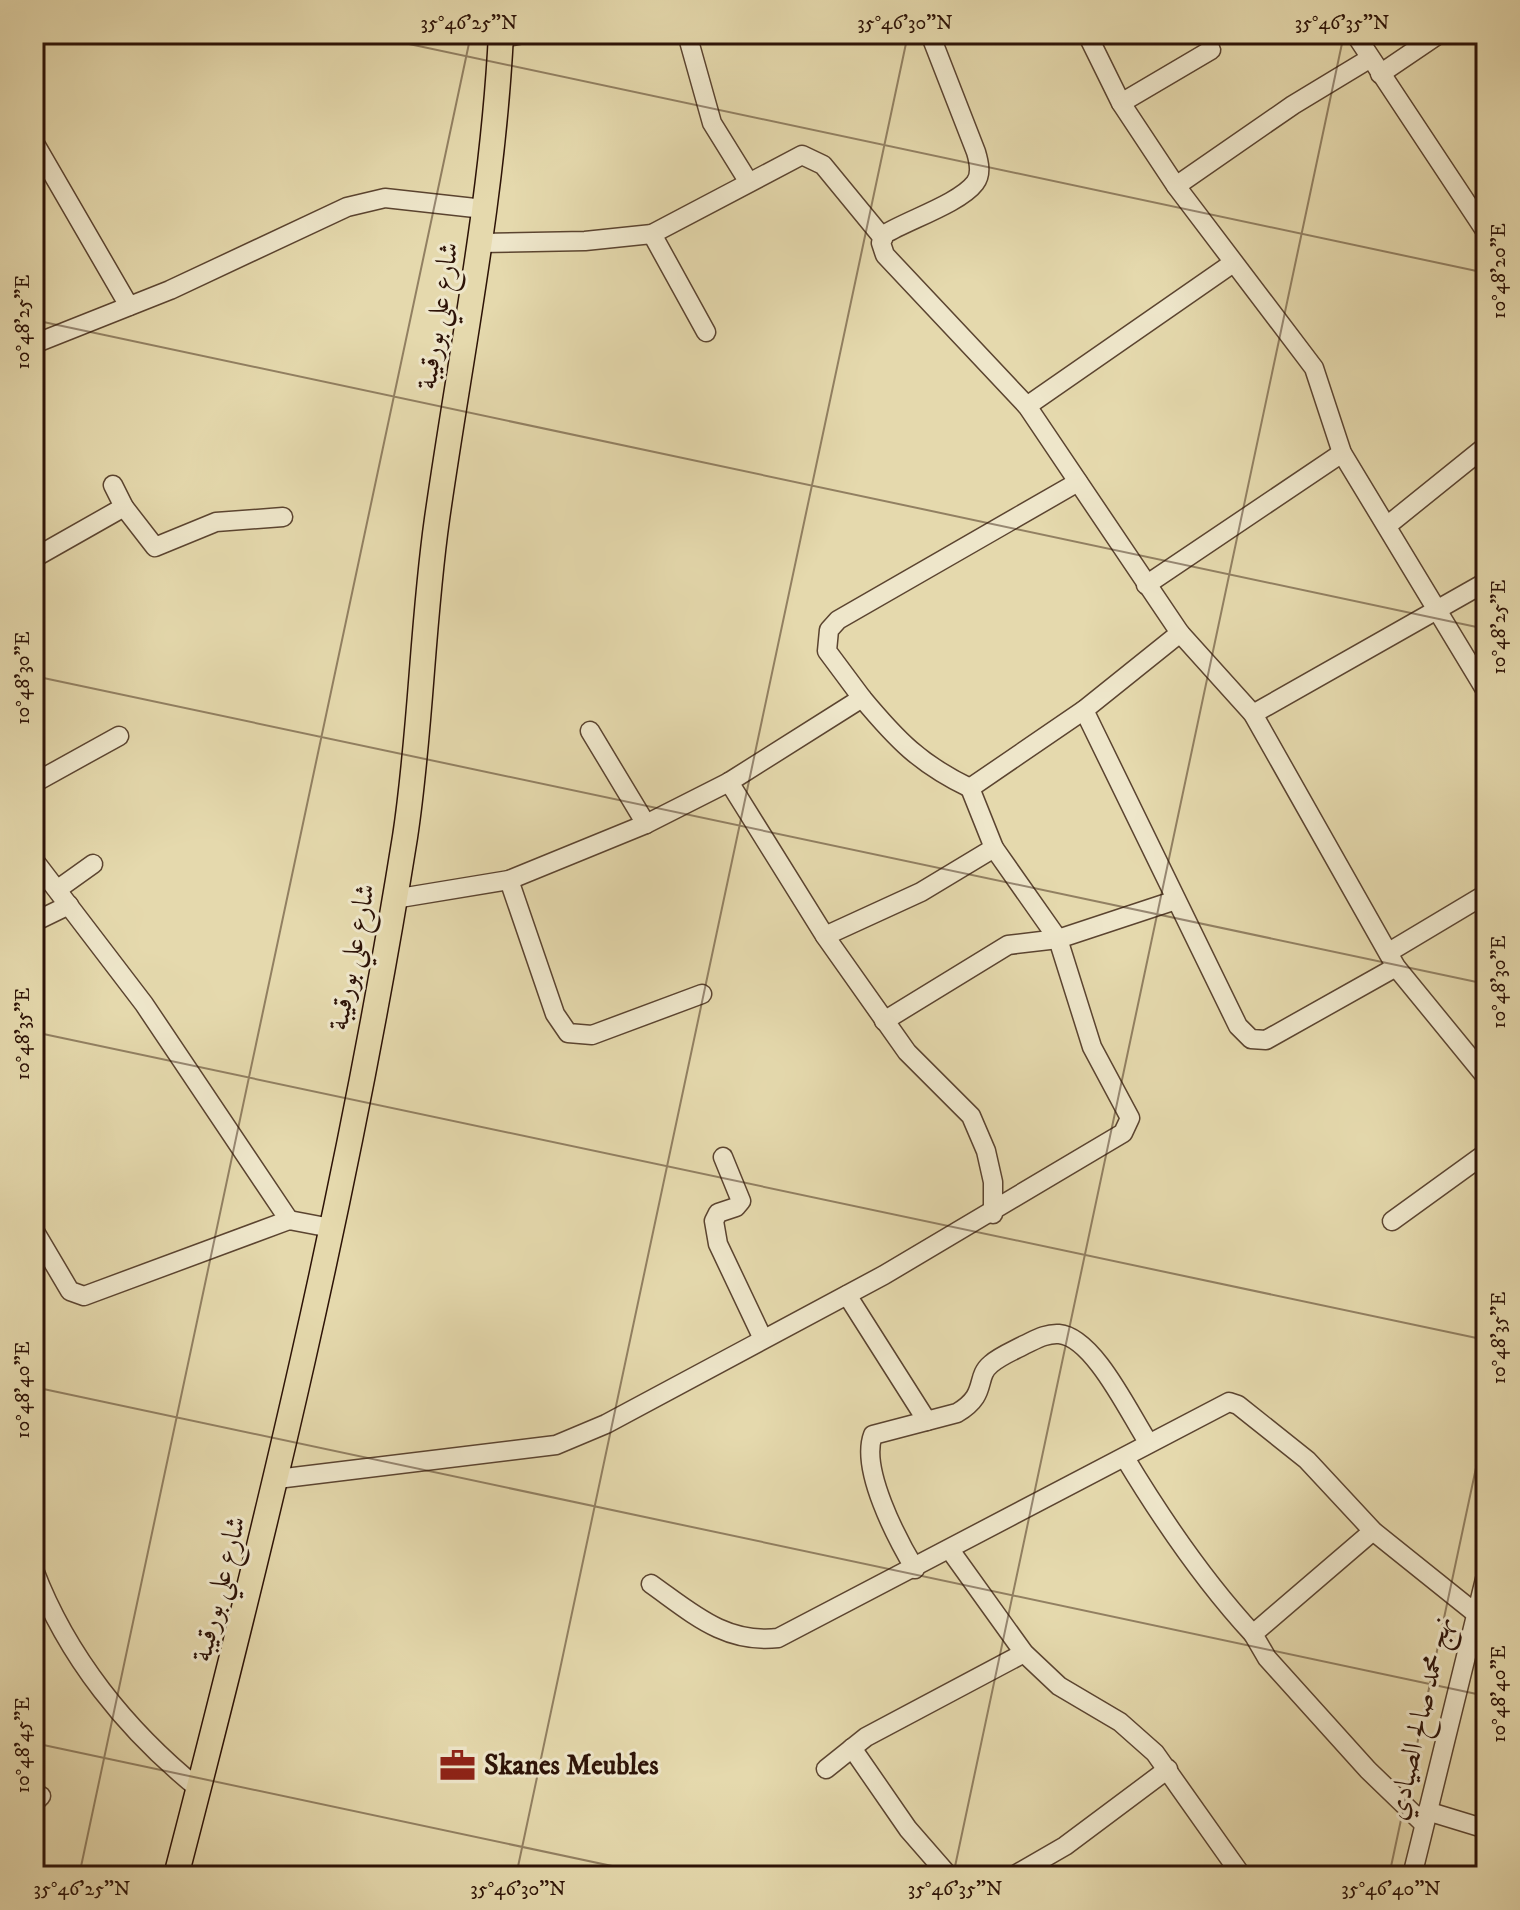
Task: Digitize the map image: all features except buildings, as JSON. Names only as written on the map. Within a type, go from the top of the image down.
[{"type":"main road","name":"شارع علي بورقيبة","points":[[176,1876],[277,1479],[331,1228],[394,899],[405,833],[436,523],[509,35]]},
{"type":"street","points":[[687,34],[712,123],[748,181]]},
{"type":"street","points":[[883,238],[964,192],[976,183],[980,173],[976,152],[930,34]]},
{"type":"street","points":[[1087,34],[1121,103],[1176,186],[1314,368],[1342,453],[1486,691]]},
{"type":"street","points":[[1355,34],[1486,232]]},
{"type":"street","points":[[1176,186],[1293,105],[1439,34]]},
{"type":"street","points":[[1121,103],[1211,50]]},
{"type":"street","points":[[34,142],[129,306]]},
{"type":"street","points":[[480,243],[585,241],[652,234],[796,156],[810,156],[823,165],[883,238],[882,250],[891,264],[1027,406],[1180,633],[1253,714],[1392,959],[1486,1077]]},
{"type":"street","points":[[34,344],[129,306],[347,207],[385,198],[484,209]]},
{"type":"street","points":[[652,234],[706,332]]},
{"type":"street","points":[[1027,406],[1233,263]]},
{"type":"street","points":[[1388,525],[1486,446]]},
{"type":"street","points":[[1146,585],[1342,453]]},
{"type":"street","points":[[277,1479],[556,1445],[606,1424],[847,1295],[993,1214],[1123,1133],[1130,1118],[1092,1047],[1058,939],[994,848],[970,788],[936,771],[908,751],[827,651],[831,626],[1078,482]]},
{"type":"street","points":[[113,485],[124,507],[155,547],[216,522],[283,517]]},
{"type":"street","points":[[34,558],[124,507]]},
{"type":"street","points":[[1253,714],[1486,582]]},
{"type":"street","points":[[970,788],[1084,710],[1180,633]]},
{"type":"street","points":[[394,899],[509,880],[646,824],[729,782],[862,698]]},
{"type":"street","points":[[1084,710],[1238,1026],[1247,1036],[1259,1041],[1392,959],[1486,894]]},
{"type":"street","points":[[590,731],[646,824]]},
{"type":"street","points":[[34,783],[119,736]]},
{"type":"street","points":[[729,782],[825,936],[884,1021],[929,1078],[961,1104],[979,1131],[993,1182],[993,1214]]},
{"type":"street","points":[[825,936],[921,892],[994,848]]},
{"type":"street","points":[[34,860],[144,1004],[289,1220]]},
{"type":"street","points":[[34,922],[63,897],[93,864]]},
{"type":"street","points":[[509,880],[555,1014],[568,1033],[592,1035],[702,994]]},
{"type":"street","points":[[884,1021],[990,953],[1008,945],[1058,939],[1176,900]]},
{"type":"street","points":[[1392,1221],[1486,1153]]},
{"type":"street","points":[[723,1157],[741,1201],[736,1207],[718,1213],[714,1233],[763,1339]]},
{"type":"street","points":[[34,1230],[70,1291],[84,1296],[289,1220],[331,1228]]},
{"type":"street","points":[[847,1295],[927,1421]]},
{"type":"street","points":[[915,1569],[886,1518],[869,1444],[873,1435],[880,1431],[957,1413],[976,1399],[990,1364],[1043,1336],[1061,1334],[1093,1354],[1148,1442]]},
{"type":"street","points":[[651,1584],[716,1630],[761,1640],[778,1638],[1229,1402],[1238,1405],[1307,1460],[1373,1531],[1474,1612]]},
{"type":"street","points":[[1125,1458],[1166,1525],[1214,1591],[1253,1634],[1267,1658],[1368,1770],[1425,1818],[1486,1829]]},
{"type":"street","points":[[1253,1634],[1373,1531]]},
{"type":"street","points":[[950,1550],[1024,1653],[1059,1686],[1135,1734],[1168,1769],[1242,1876]]},
{"type":"street","points":[[34,1570],[40,1606],[96,1684],[167,1762],[199,1789]]},
{"type":"street","name":"نهج محمد صالح الصيادي","points":[[1412,1876],[1425,1818],[1477,1641],[1474,1612],[1486,1575]]},
{"type":"street","points":[[826,1769],[866,1737],[1024,1653]]},
{"type":"street","points":[[852,1748],[908,1829],[949,1876]]},
{"type":"street","points":[[1013,1876],[1065,1846],[1168,1769]]},
{"type":"place","name":"Skanes Meubles","points":[[458,1765]]}]
